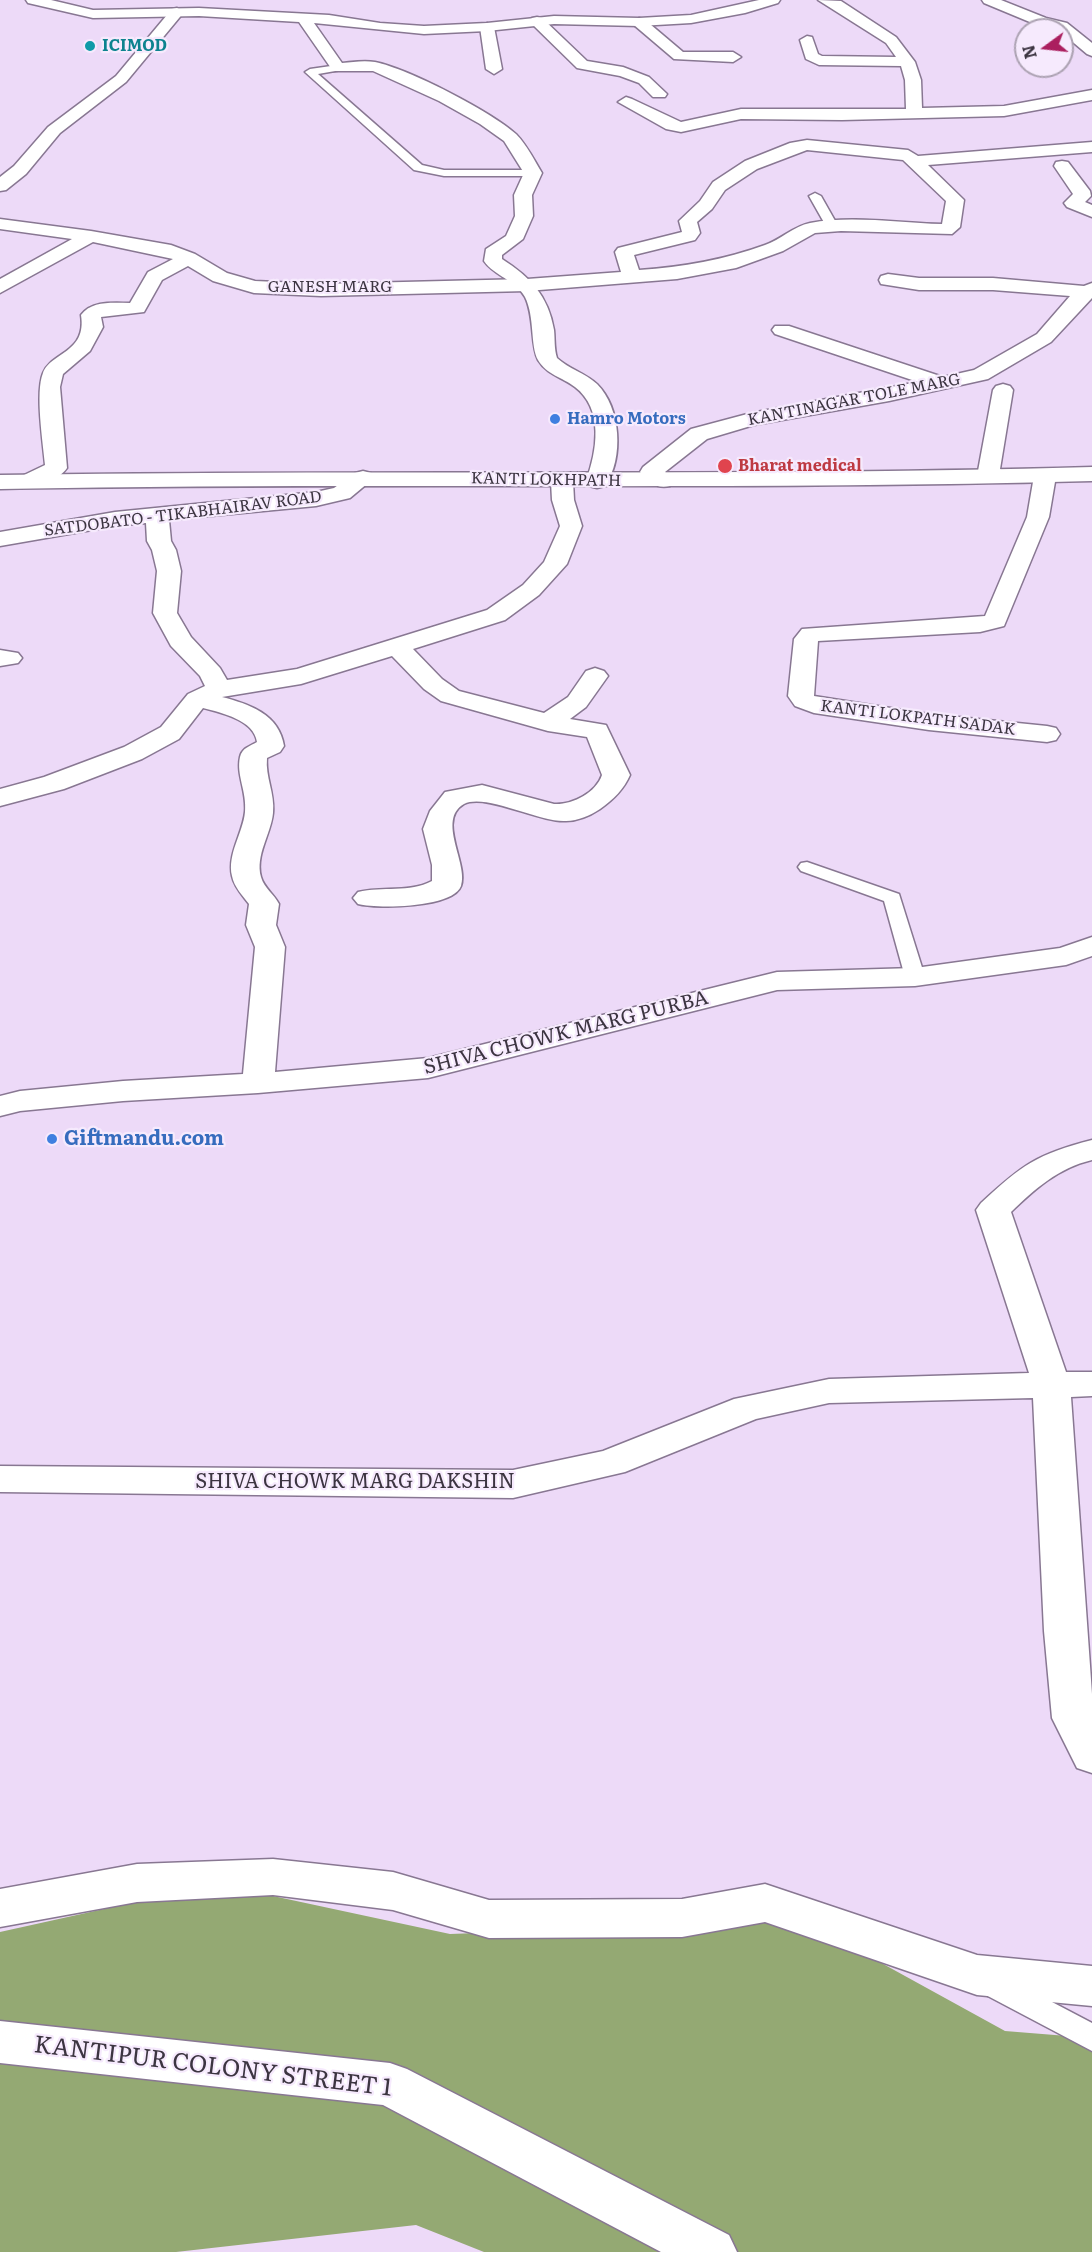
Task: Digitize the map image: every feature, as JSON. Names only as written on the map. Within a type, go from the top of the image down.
[{"type":"street","points":[[33,0],[93,14],[177,12],[336,20],[400,29],[487,27],[537,21],[639,22],[713,16],[773,0]]},
{"type":"street","points":[[825,0],[836,4],[891,40],[907,62],[913,80],[914,113]]},
{"type":"street","points":[[989,0],[1032,18]]},
{"type":"street","points":[[0,186],[20,170],[54,130],[121,79],[177,12]]},
{"type":"street","points":[[304,19],[338,68],[365,66],[384,70],[486,120],[510,138],[533,173],[523,195],[525,216],[514,239],[494,253],[493,261],[527,285],[538,302],[548,358],[562,372],[583,382],[598,398],[607,439],[604,464],[597,481]]},
{"type":"street","points":[[537,21],[582,65],[623,72],[644,80],[659,94]]},
{"type":"street","points":[[639,22],[679,56],[733,57]]},
{"type":"street","points":[[1074,25],[1082,25]]},
{"type":"street","points":[[487,27],[494,69]]},
{"type":"street","points":[[1074,36],[1092,51]]},
{"type":"street","points":[[807,40],[811,56],[814,58],[907,62]]},
{"type":"street","points":[[626,102],[672,126],[681,127],[741,114],[1004,111],[1092,95]]},
{"type":"street","points":[[888,114],[911,158]]},
{"type":"street","points":[[632,276],[624,252],[688,236],[691,233],[689,219],[706,205],[719,186],[751,165],[796,147],[807,146],[911,158],[1092,147]]},
{"type":"street","name":"GANESH MARG","points":[[0,224],[91,236],[171,251],[220,277],[254,287],[321,290],[527,285],[677,273],[736,262],[777,247],[811,228],[832,226],[946,230],[951,227],[955,200],[911,158]]},
{"type":"street","points":[[1062,166],[1081,191],[1082,196],[1073,203],[1092,212]]},
{"type":"street","points":[[0,287],[91,236]]},
{"type":"street","points":[[30,481],[56,468],[50,387],[53,372],[80,351],[93,327],[91,315],[99,310],[137,308],[155,276],[188,258]]},
{"type":"street","points":[[888,280],[919,284],[1014,285],[1089,290]]},
{"type":"street","name":"KANTINAGAR TOLE MARG","points":[[662,481],[651,472],[699,434],[751,419],[889,395],[981,375],[1044,338],[1089,290]]},
{"type":"street","points":[[782,330],[940,383]]},
{"type":"street","points":[[996,476],[989,471],[998,430],[997,413],[1003,390]]},
{"type":"street","name":"KANTI LOKHPATH","points":[[0,482],[363,478],[662,481],[1092,474]]},
{"type":"street","name":"KANTI LOKPATH SADAK","points":[[1045,476],[1038,517],[995,621],[980,626],[811,634],[806,639],[801,696],[804,701],[814,705],[929,722],[1047,735]]},
{"type":"street","name":"SATDOBATO - TIKABHAIRAV ROAD","points":[[0,539],[115,519],[316,499],[342,493],[363,478]]},
{"type":"street","points":[[208,694],[301,676],[496,615],[531,590],[555,564],[571,526],[563,500],[562,481]]},
{"type":"street","points":[[0,798],[54,783],[133,753],[170,734],[208,694],[211,673],[180,642],[165,613],[169,571],[164,550],[159,541],[157,515]]},
{"type":"street","points":[[368,898],[425,896],[447,885],[446,865],[437,829],[444,811],[455,798],[482,793],[553,812],[567,813],[582,808],[598,798],[614,783],[616,775],[597,731],[548,723],[450,696],[433,684],[397,647]]},
{"type":"street","points":[[548,723],[577,702],[595,676]]},
{"type":"street","points":[[208,694],[229,707],[260,721],[271,739],[271,746],[254,754],[252,771],[260,790],[259,814],[248,849],[246,876],[253,891],[264,904],[261,925],[266,932],[270,947],[258,1083]]},
{"type":"street","name":"SHIVA CHOWK MARG PURBA","points":[[0,1106],[20,1101],[123,1091],[258,1083],[428,1068],[777,981],[915,977],[1065,956],[1092,946]]},
{"type":"street","points":[[1092,1150],[1062,1156],[1037,1170],[993,1209],[1051,1384],[1064,1620],[1073,1718],[1092,1756]]},
{"type":"street","name":"SHIVA CHOWK MARG DAKSHIN","points":[[0,1479],[513,1484],[611,1463],[747,1408],[829,1391],[1092,1384]]},
{"type":"street","points":[[0,1908],[137,1883],[273,1877],[393,1892],[489,1919],[682,1918],[765,1903],[977,1975],[1092,1986]]},
{"type":"street","name":"KANTIPUR COLONY STREET 1","points":[[0,2042],[390,2084],[711,2252]]},
{"type":"lane","points":[[338,68],[310,72],[418,168],[444,174],[533,173]]},
{"type":"lane","points":[[815,196],[832,226]]},
{"type":"lane","points":[[807,867],[892,898],[915,977]]},
{"type":"lane","points":[[977,1975],[1092,2038]]},
{"type":"green space","points":[[217,1884],[450,1934],[805,1921],[1005,2031],[1092,2038],[1092,2252],[484,2252],[416,2225],[176,2252],[0,2252],[0,1932]]},
{"type":"place","name":"ICIMOD","points":[[90,46]]},
{"type":"place","name":"Hamro Motors","points":[[555,419]]},
{"type":"place","name":"Bharat medical","points":[[725,466]]},
{"type":"place","name":"Giftmandu.com","points":[[52,1139]]}]
